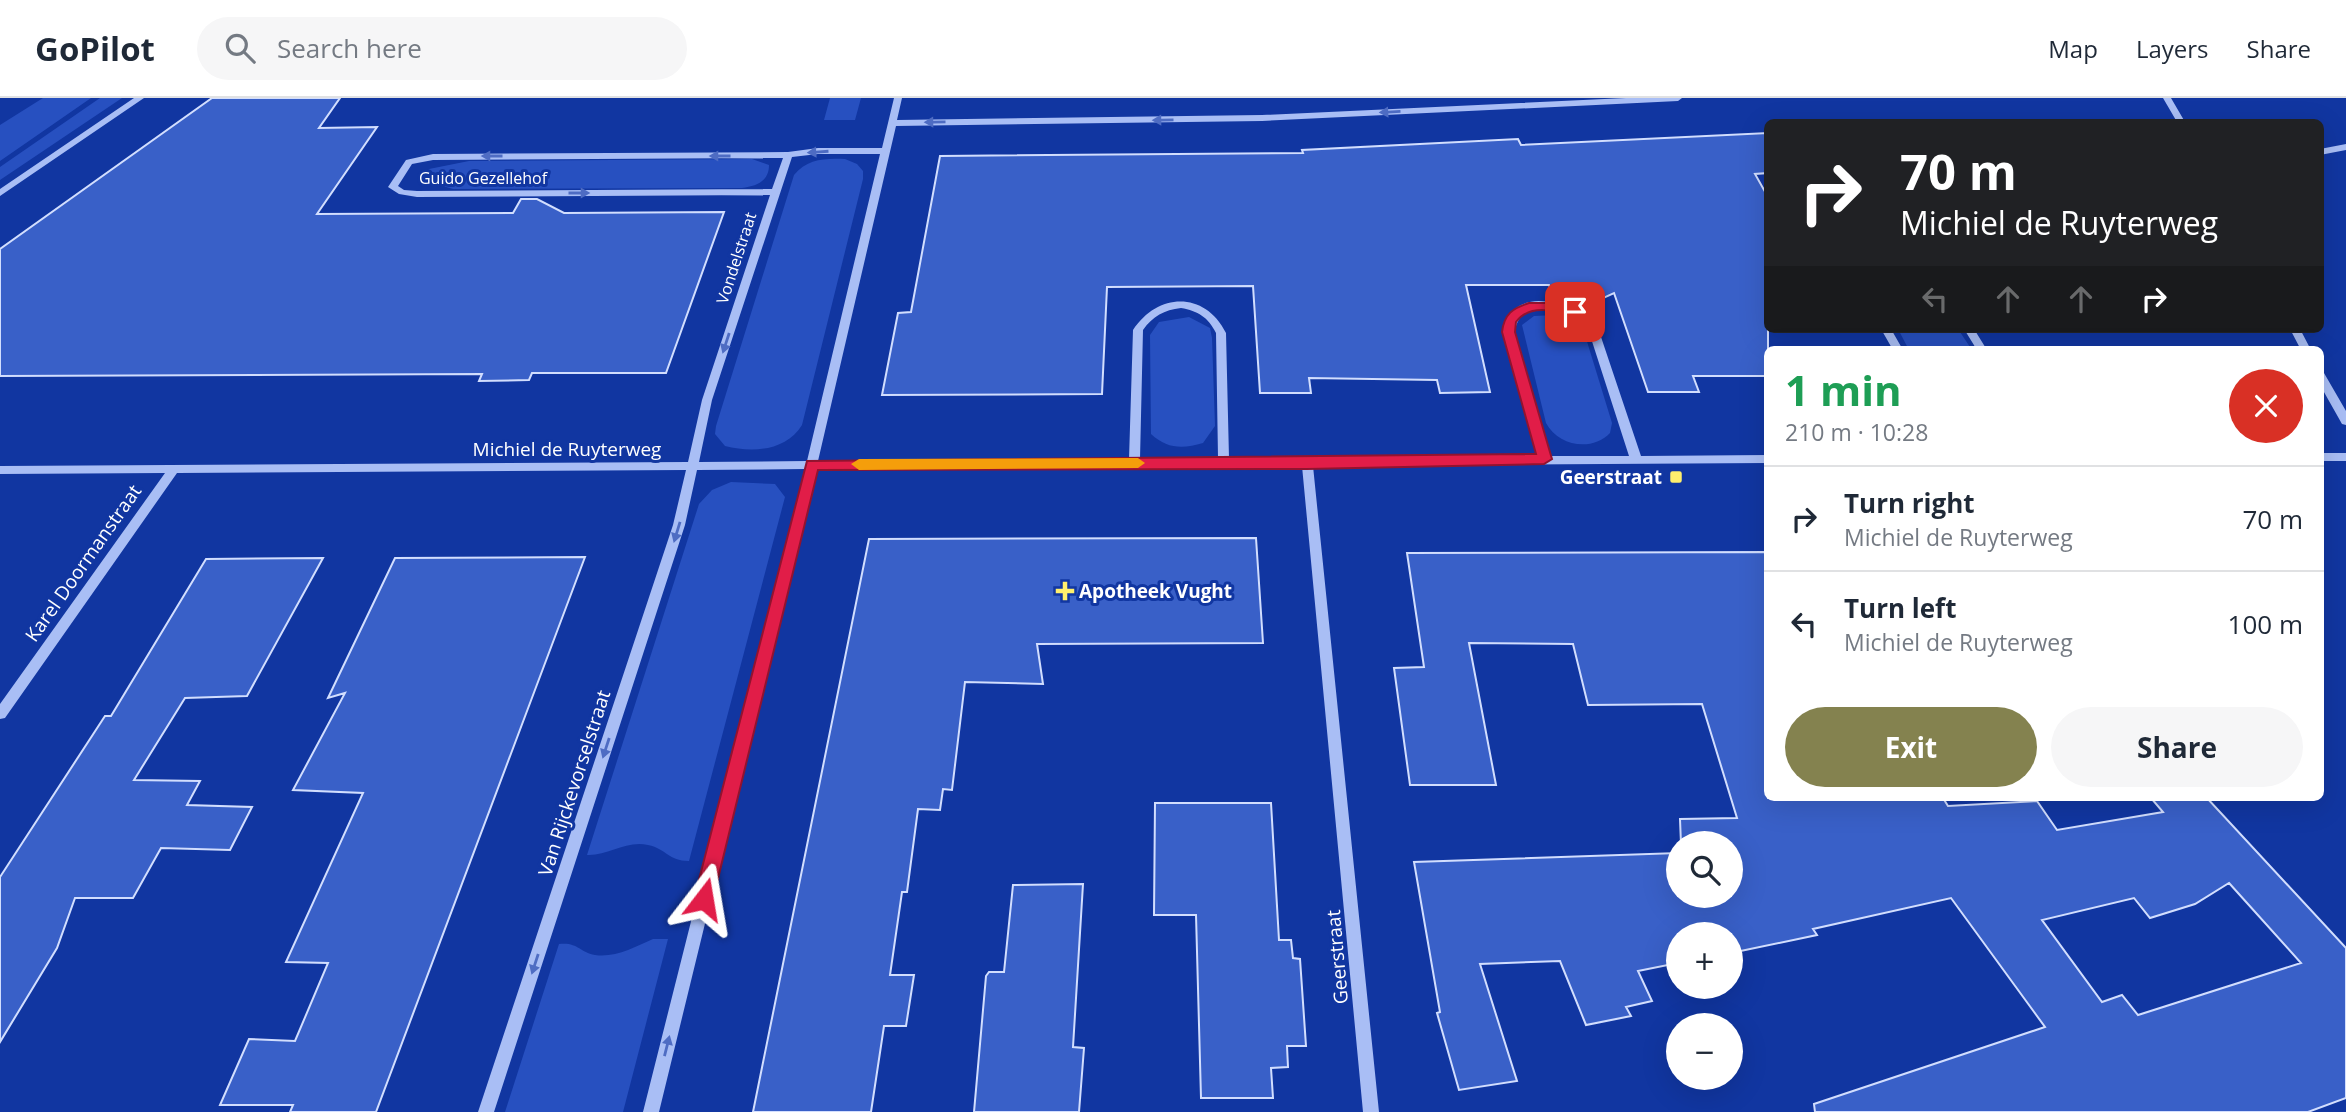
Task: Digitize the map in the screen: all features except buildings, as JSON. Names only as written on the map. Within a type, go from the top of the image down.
[{"type":"street","points":[[0,193],[140,98]]},
{"type":"street","points":[[650,1112],[812,465],[898,98]]},
{"type":"street","points":[[892,123],[1262,118],[1678,98]]},
{"type":"street","points":[[2167,98],[2178,119]]},
{"type":"street","points":[[2324,151],[2346,147]]},
{"type":"street","points":[[788,155],[818,151],[886,151]]},
{"type":"street","name":"Vondelstraat","points":[[693,466],[708,400],[773,192],[788,155]]},
{"type":"street","name":"Guido Gezellehof","points":[[773,192],[417,194],[402,192],[393,187],[409,162],[433,157],[788,155]]},
{"type":"street","points":[[1134,463],[1138,330],[1143,318],[1156,310],[1173,305],[1199,309],[1217,321],[1221,333],[1224,463]]},
{"type":"street","points":[[1544,459],[1509,332],[1510,321],[1516,312],[1544,305],[1575,312],[1587,321],[1594,331],[1636,459]]},
{"type":"street","points":[[2324,382],[2346,421]]},
{"type":"street","points":[[2324,457],[2346,457]]},
{"type":"street","name":"Michiel de Ruyterweg","points":[[0,470],[1307,464],[1544,459],[1764,459]]},
{"type":"street","name":"Geerstraat","points":[[1307,464],[1371,1112]]},
{"type":"street","name":"Van Rijckevorselstraat","points":[[486,1112],[679,524],[693,466]]},
{"type":"street","name":"Karel Doormanstraat","points":[[0,714],[174,469]]},
{"type":"shaded area","points":[[43,98],[91,98],[0,161],[0,125]]},
{"type":"shaded area","points":[[100,98],[122,98],[0,180],[0,167]]},
{"type":"shaded area","points":[[830,98],[861,98],[855,120],[824,120]]},
{"type":"shaded area","points":[[752,159],[769,165],[767,175],[757,184],[742,188],[453,189],[419,179],[429,169],[469,161]]},
{"type":"shaded area","points":[[845,159],[857,164],[863,171],[863,179],[802,425],[787,440],[768,448],[725,446],[715,434],[716,426],[794,175],[817,161]]},
{"type":"shaded area","points":[[1556,315],[1579,325],[1585,335],[1612,423],[1610,433],[1594,443],[1576,444],[1567,441],[1551,431],[1546,423],[1522,325],[1534,316]]},
{"type":"shaded area","points":[[1189,317],[1210,328],[1215,426],[1203,443],[1176,446],[1163,443],[1151,434],[1150,335],[1159,322]]},
{"type":"shaded area","points":[[1900,333],[1961,333],[1969,346],[1907,346]]},
{"type":"shaded area","points":[[731,482],[775,484],[785,497],[689,861],[676,859],[654,847],[640,844],[587,855],[699,504],[712,490]]},
{"type":"shaded area","points":[[653,939],[668,939],[623,1112],[505,1112],[559,944],[570,944],[590,954],[602,956],[625,951]]},
{"type":"slow traffic","points":[[859,464],[1138,463]]},
{"type":"place","name":"Geerstraat","points":[[1676,477]]},
{"type":"place","name":"Apotheek Vught","points":[[1065,591]]},
{"type":"route","points":[[704,899],[812,465],[1307,464],[1544,459],[1509,332],[1510,321],[1516,312],[1529,307],[1544,305],[1575,312]]}]
